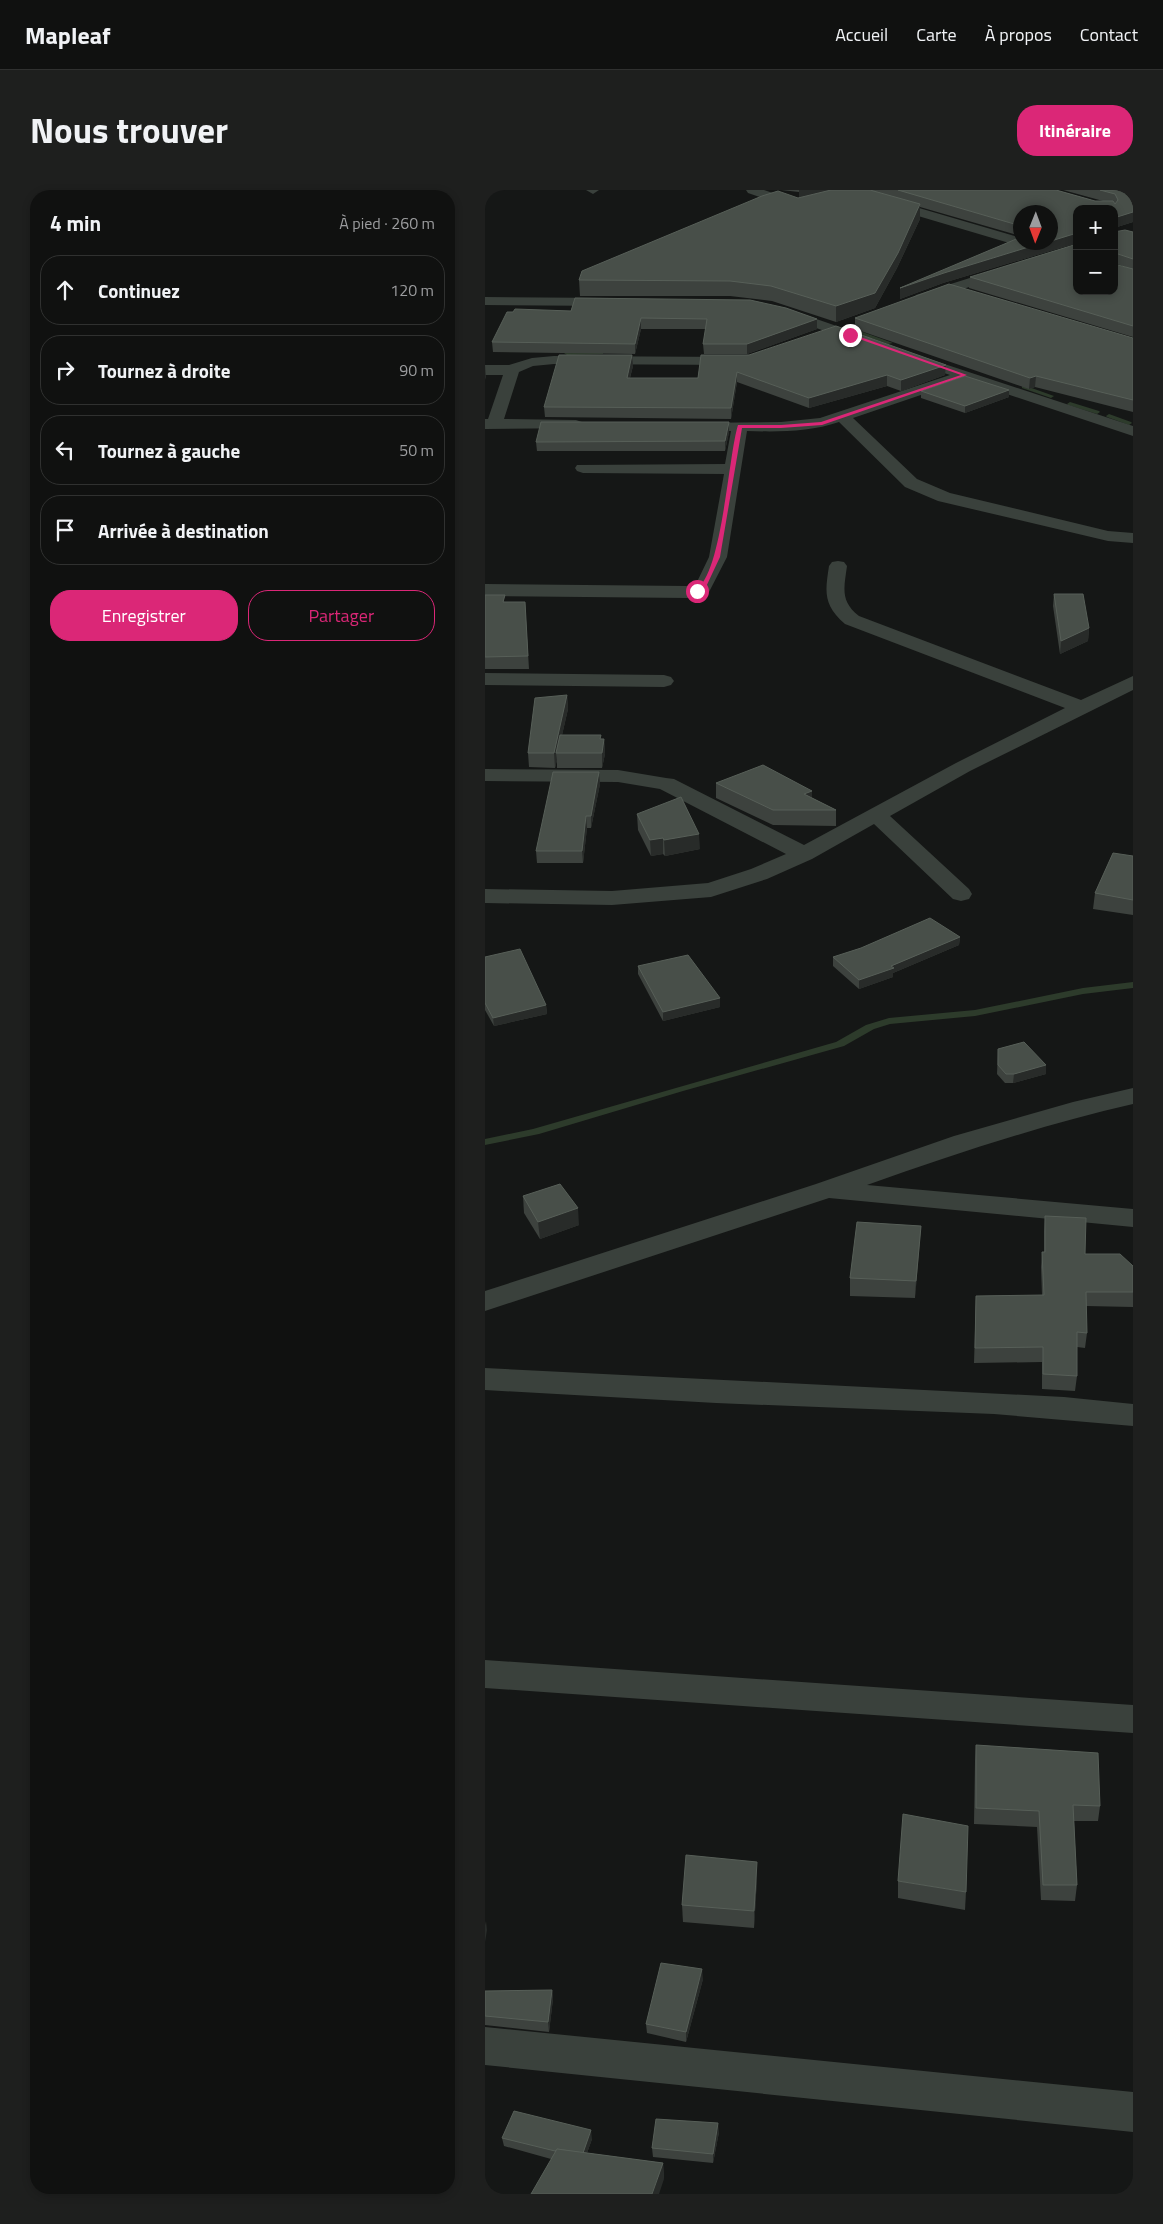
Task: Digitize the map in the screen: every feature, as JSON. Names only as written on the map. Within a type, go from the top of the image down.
[{"type":"street","points":[[752,190],[798,206],[860,192],[1013,239]]},
{"type":"street","points":[[912,302],[949,288],[1073,249]]},
{"type":"street","points":[[1050,250],[1073,257]]},
{"type":"street","points":[[949,288],[977,296]]},
{"type":"street","points":[[485,301],[622,302]]},
{"type":"street","points":[[770,308],[836,329],[881,346]]},
{"type":"street","points":[[810,338],[852,324]]},
{"type":"street","points":[[899,353],[1133,431]]},
{"type":"street","points":[[485,370],[512,370],[532,362],[554,360],[734,362],[754,359]]},
{"type":"street","points":[[512,370],[490,424],[593,425]]},
{"type":"street","points":[[681,426],[799,426],[822,423],[965,375]]},
{"type":"street","points":[[843,417],[911,482],[944,497],[1108,536],[1133,538]]},
{"type":"street","points":[[485,590],[688,592],[703,588],[718,557],[740,426]]},
{"type":"street","points":[[583,468],[733,469]]},
{"type":"street","points":[[838,566],[835,600],[840,611],[852,620],[1081,707]]},
{"type":"street","points":[[485,679],[664,681]]},
{"type":"street","points":[[485,896],[612,898],[711,890],[759,874],[803,854],[971,763],[1133,682]]},
{"type":"street","points":[[485,775],[618,776],[642,778],[666,784],[803,854]]},
{"type":"street","points":[[876,814],[961,894]]},
{"type":"street","points":[[485,1301],[826,1190],[963,1142],[1082,1108],[1133,1096]]},
{"type":"street","points":[[826,1190],[1133,1218]]},
{"type":"street","points":[[485,1379],[650,1390],[976,1403],[1100,1410],[1133,1415]]},
{"type":"street","points":[[485,1674],[1133,1719]]},
{"type":"street","points":[[485,2046],[1133,2112]]},
{"type":"building","points":[[831,190],[870,190],[920,204],[898,253],[875,293],[836,306],[771,286],[730,281],[579,280],[582,271],[762,196],[778,191],[798,198]]},
{"type":"building","points":[[898,190],[1056,190],[1095,201],[1113,201],[1115,204],[1118,200],[1115,194],[1100,190],[1133,190],[1133,212],[1118,217],[1118,205],[1073,205],[1073,234],[1058,239],[1058,205],[1013,205],[1013,224]]},
{"type":"building","points":[[1125,230],[1133,232],[1133,259],[1118,254],[1118,231]]},
{"type":"building","points":[[1013,240],[1013,250],[1019,250],[944,273],[900,288]]},
{"type":"building","points":[[1073,245],[1073,295],[1118,295],[1118,265],[1133,269],[1133,326],[970,277]]},
{"type":"building","points":[[949,284],[1133,338],[1133,400],[1036,376],[1030,378],[855,318]]},
{"type":"building","points":[[575,298],[750,300],[786,308],[817,319],[747,344],[703,344],[707,319],[641,318],[635,344],[492,342],[507,312],[513,312],[515,309],[571,311]]},
{"type":"building","points":[[836,326],[946,365],[901,380],[887,375],[809,398],[737,372],[731,408],[544,407],[559,355],[632,355],[627,378],[698,378],[701,355],[749,355]]},
{"type":"building","points":[[965,376],[1009,390],[965,406],[921,391]]},
{"type":"building","points":[[541,422],[729,422],[725,441],[536,442]]},
{"type":"building","points":[[1054,594],[1083,594],[1089,628],[1061,641]]},
{"type":"building","points":[[485,595],[505,595],[503,602],[525,602],[528,656],[485,657]]},
{"type":"building","points":[[567,695],[554,753],[528,753],[535,698]]},
{"type":"building","points":[[560,735],[601,735],[600,739],[604,739],[602,753],[556,753]]},
{"type":"building","points":[[763,765],[812,791],[804,794],[836,810],[773,810],[716,783]]},
{"type":"building","points":[[553,772],[599,772],[591,816],[586,816],[582,851],[536,851]]},
{"type":"building","points":[[681,797],[699,834],[664,840],[663,838],[650,840],[637,814]]},
{"type":"building","points":[[1113,853],[1133,856],[1133,900],[1095,893]]},
{"type":"building","points":[[930,918],[960,937],[891,966],[894,968],[859,980],[833,957],[861,948]]},
{"type":"building","points":[[520,949],[546,1005],[493,1018],[485,1003],[485,957]]},
{"type":"building","points":[[688,955],[720,998],[663,1012],[638,966]]},
{"type":"building","points":[[1024,1042],[1046,1065],[1014,1074],[1006,1074],[998,1065],[998,1049]]},
{"type":"building","points":[[560,1184],[578,1208],[538,1222],[523,1196]]},
{"type":"building","points":[[1045,1216],[1086,1218],[1085,1254],[1120,1254],[1133,1266],[1133,1292],[1086,1292],[1087,1333],[1077,1332],[1077,1376],[1043,1374],[1043,1347],[975,1348],[976,1296],[1044,1295],[1042,1252],[1045,1252]]},
{"type":"building","points":[[857,1222],[921,1226],[916,1281],[850,1278]]},
{"type":"building","points":[[976,1745],[1098,1753],[1100,1806],[1073,1805],[1077,1885],[1043,1885],[1039,1811],[976,1808]]},
{"type":"building","points":[[903,1814],[968,1826],[966,1892],[898,1881]]},
{"type":"building","points":[[686,1855],[757,1862],[754,1911],[682,1905]]},
{"type":"building","points":[[661,1963],[702,1969],[686,2032],[646,2024]]},
{"type":"building","points":[[552,1990],[548,2022],[485,2016],[485,1991]]},
{"type":"building","points":[[514,2111],[591,2130],[583,2153],[557,2149],[555,2151],[502,2138]]},
{"type":"building","points":[[656,2119],[718,2123],[713,2154],[652,2148]]},
{"type":"building","points":[[557,2149],[663,2163],[652,2194],[531,2194]]},
{"type":"waterway","points":[[858,332],[890,343]]},
{"type":"waterway","points":[[567,353],[601,353]]},
{"type":"waterway","points":[[1024,387],[1051,396]]},
{"type":"waterway","points":[[1070,404],[1097,412]]},
{"type":"waterway","points":[[1109,416],[1129,423]]},
{"type":"waterway","points":[[485,1142],[535,1132],[840,1044],[870,1027],[889,1021],[975,1013],[1083,991],[1133,985]]},
{"type":"route","points":[[697,591],[703,588],[718,557],[740,426],[781,427],[822,423],[860,412],[965,375],[850,335]]}]
